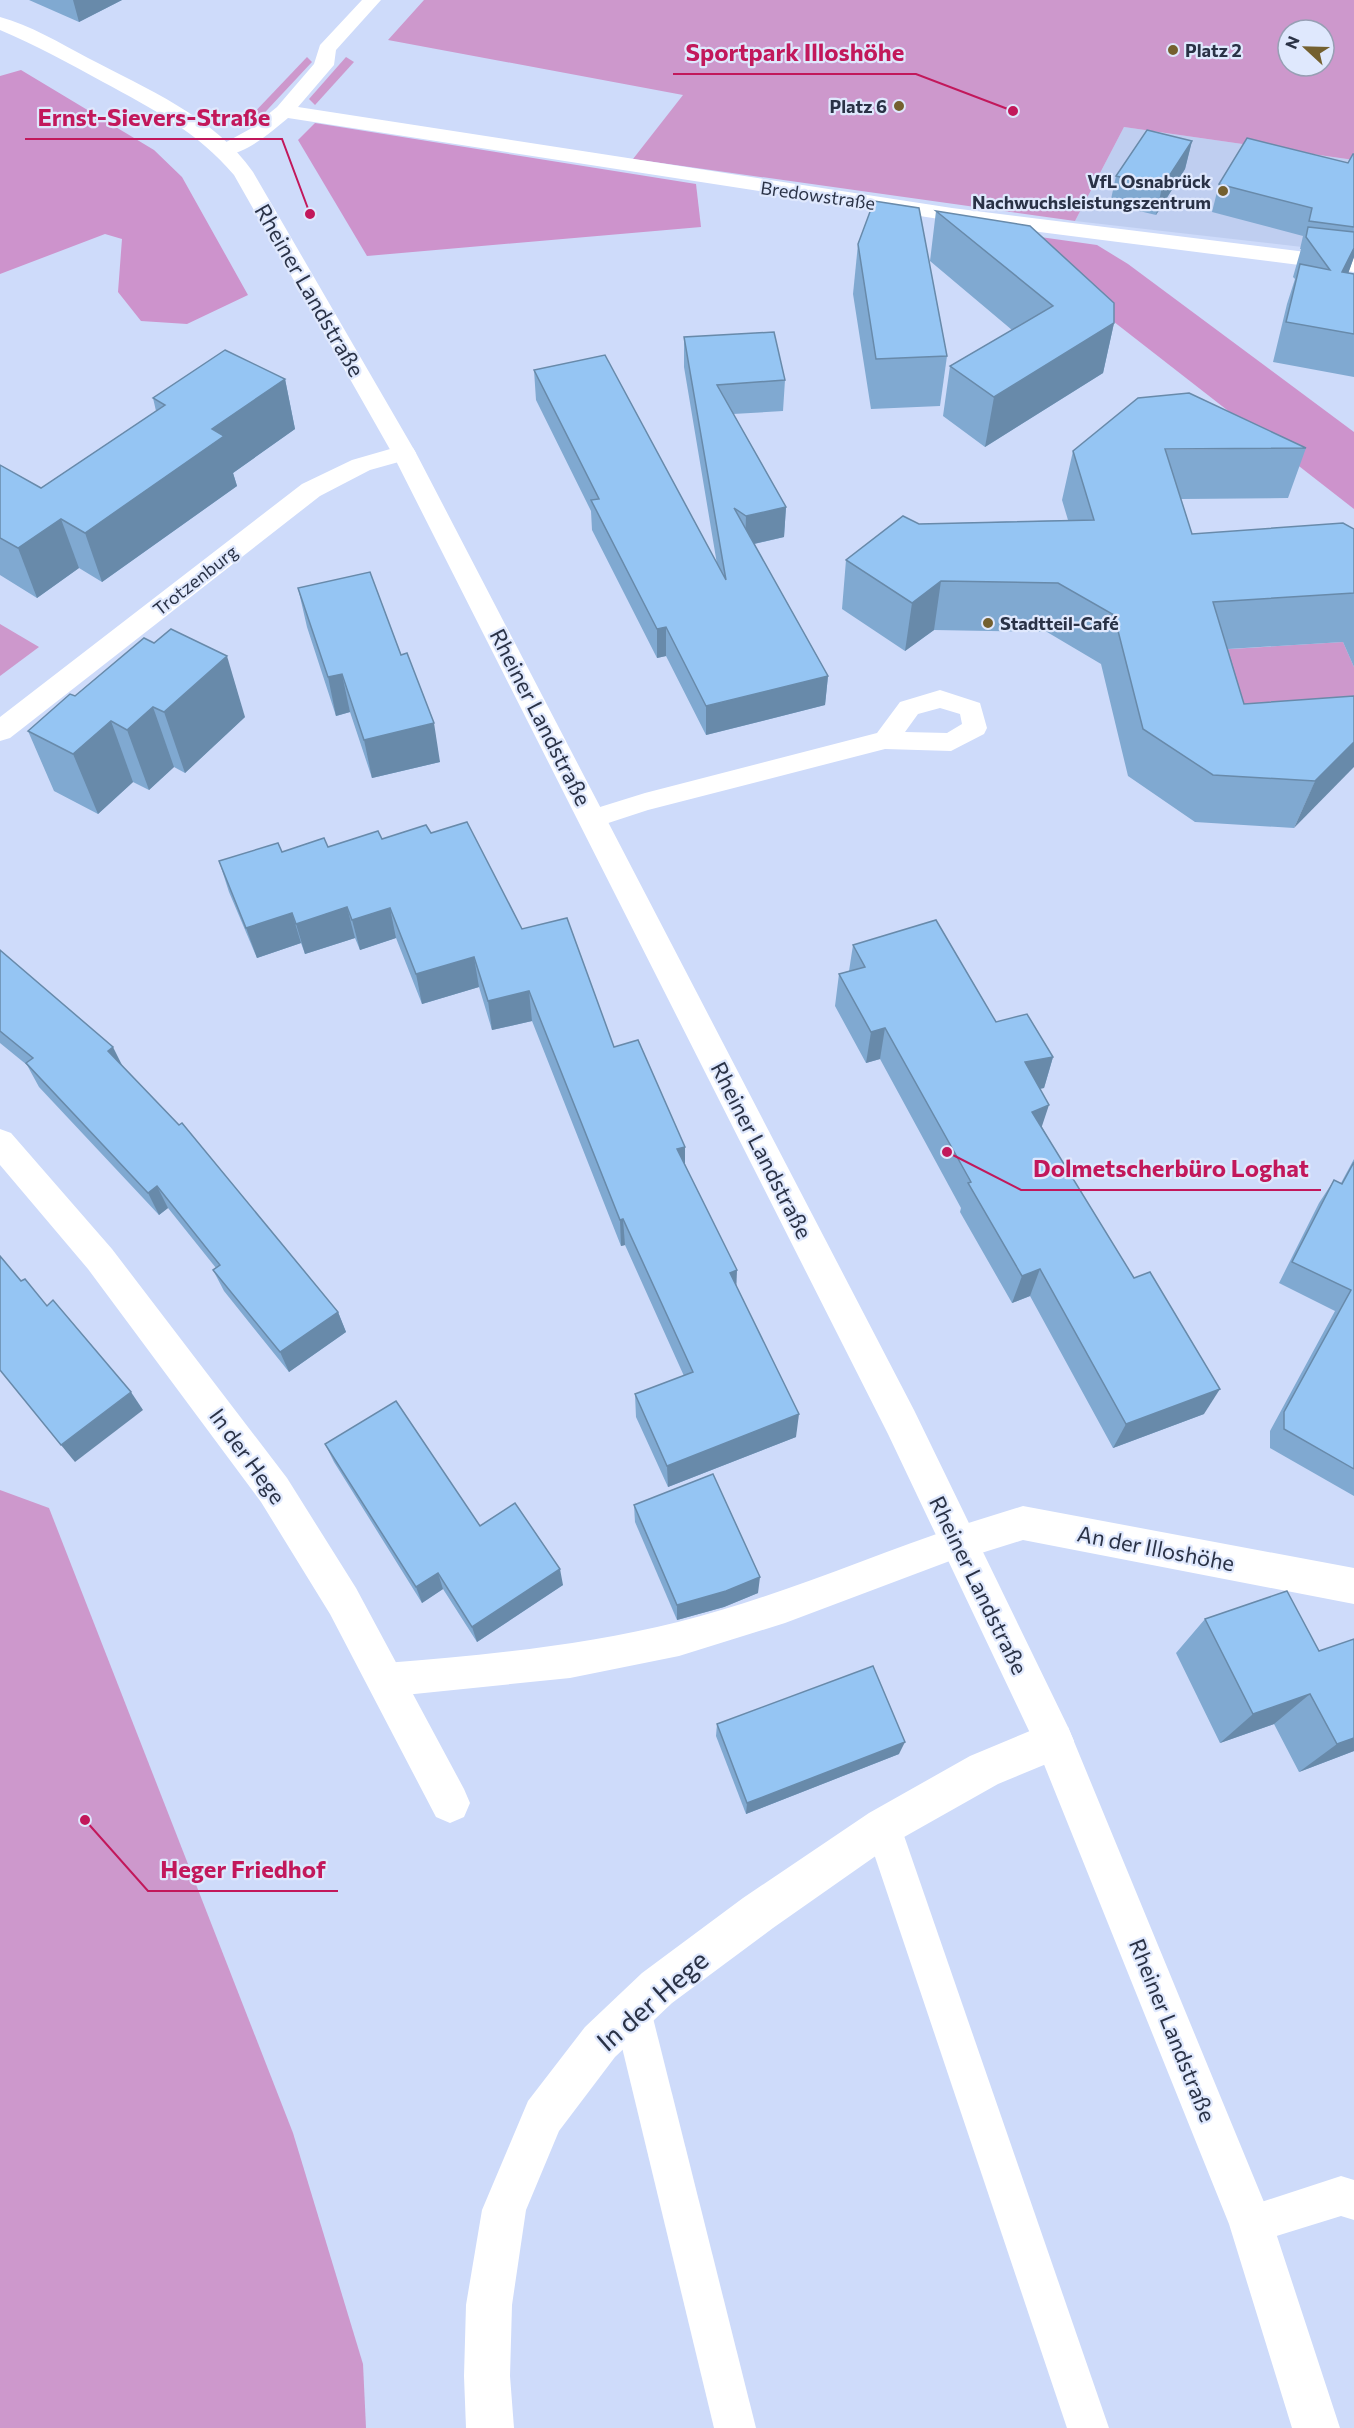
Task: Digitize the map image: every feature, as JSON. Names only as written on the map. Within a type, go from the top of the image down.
[{"type":"street","points":[[226,150],[257,133],[284,111],[324,65],[327,49],[372,0]]},
{"type":"street","name":"Rheiner Landstraße","points":[[0,23],[53,46],[183,117],[226,150],[243,172],[404,453],[901,1422],[1054,1741],[1251,2224],[1316,2428]]},
{"type":"street","name":"Bredowstraße","points":[[284,111],[813,195],[1230,252],[1354,265]]},
{"type":"street","name":"Trotzenburg","points":[[0,731],[311,490],[361,465],[404,453]]},
{"type":"street","name":"In der Hege","points":[[0,1142],[100,1259],[274,1490],[343,1601],[450,1803]]},
{"type":"street","name":"An der Illoshöhe","points":[[959,1542],[1023,1523],[1354,1586]]},
{"type":"street","name":"In der Hege","points":[[490,2428],[487,2376],[489,2305],[504,2211],[543,2116],[600,2042],[657,1988],[758,1913],[883,1827],[984,1770],[1054,1741]]},
{"type":"lane","points":[[593,819],[645,802],[885,740]]},
{"type":"lane","points":[[385,1680],[502,1670],[573,1661],[680,1639],[796,1601],[959,1542]]},
{"type":"lane","points":[[883,1827],[1088,2428]]},
{"type":"lane","points":[[632,2010],[735,2428]]},
{"type":"lane","points":[[1251,2224],[1341,2196],[1354,2200]]},
{"type":"shaded area","points":[[424,0],[1354,0],[1354,160],[1124,127],[1075,221],[633,159],[683,95],[388,40]]},
{"type":"shaded area","points":[[307,57],[312,62],[254,124],[248,119]]},
{"type":"shaded area","points":[[346,57],[354,62],[315,105],[309,99]]},
{"type":"shaded area","points":[[21,70],[154,150],[182,177],[248,295],[187,324],[141,321],[118,292],[122,239],[105,234],[0,274],[0,76]]},
{"type":"shaded area","points":[[315,123],[696,184],[701,227],[367,256],[298,140]]},
{"type":"shaded area","name":"VfL Osnabrück Nachwuchsleistungszentrum","points":[[1124,127],[1354,160],[1354,253],[1075,221]]},
{"type":"shaded area","points":[[1026,235],[1097,245],[1128,264],[1354,432],[1354,509],[1014,244]]},
{"type":"shaded area","points":[[0,624],[39,647],[0,676]]},
{"type":"shaded area","points":[[1343,642],[1354,667],[1354,742],[1241,751],[1197,651]]},
{"type":"shaded area","points":[[0,1490],[49,1508],[293,2133],[363,2364],[366,2428],[0,2428]]},
{"type":"building","points":[[1147,130],[1192,141],[1162,187],[1116,176]]},
{"type":"building","points":[[1247,138],[1348,163],[1354,154],[1354,227],[1309,221],[1312,208],[1219,184]]},
{"type":"building","points":[[874,201],[919,208],[947,356],[876,359],[858,244]]},
{"type":"building","points":[[936,211],[1030,226],[1114,303],[1114,323],[994,397],[950,366],[1053,306]]},
{"type":"building","points":[[1308,227],[1354,232],[1354,248],[1342,272],[1354,274],[1354,334],[1286,322],[1300,264],[1330,270],[1306,237]]},
{"type":"building","points":[[774,332],[785,380],[717,385],[786,507],[746,516],[734,508],[828,676],[706,706],[666,627],[657,629],[591,500],[599,499],[534,370],[605,355],[726,580],[684,337]]},
{"type":"building","points":[[225,350],[285,379],[212,429],[224,436],[85,533],[61,519],[18,548],[0,538],[0,465],[41,488],[165,405],[153,398]]},
{"type":"building","points":[[1189,393],[1306,448],[1165,449],[1192,534],[1343,523],[1354,529],[1354,593],[1213,602],[1244,704],[1354,696],[1354,742],[1315,781],[1213,775],[1143,729],[1114,615],[1058,583],[941,581],[912,603],[846,560],[903,516],[919,524],[1094,520],[1073,451],[1138,398]]},
{"type":"building","points":[[370,572],[401,655],[407,653],[434,723],[364,740],[342,674],[328,677],[298,588]]},
{"type":"building","points":[[171,629],[227,656],[164,712],[153,707],[127,730],[111,721],[73,754],[28,731],[70,694],[75,696],[144,638],[154,643]]},
{"type":"building","points":[[467,822],[522,929],[567,918],[614,1047],[638,1040],[685,1147],[677,1149],[737,1270],[730,1273],[799,1414],[667,1466],[635,1394],[693,1372],[623,1219],[620,1220],[529,991],[488,1001],[474,957],[416,974],[390,908],[352,920],[347,907],[296,924],[292,913],[246,928],[219,861],[278,843],[282,852],[324,838],[328,847],[378,831],[382,839],[426,825],[431,833]]},
{"type":"building","points":[[936,920],[996,1022],[1027,1014],[1053,1057],[1025,1062],[1049,1105],[1032,1112],[1134,1278],[1150,1272],[1220,1389],[1126,1424],[1040,1269],[1022,1276],[968,1183],[971,1182],[885,1028],[871,1032],[839,974],[865,967],[853,945]]},
{"type":"building","points":[[0,950],[113,1047],[108,1051],[179,1125],[182,1123],[338,1312],[280,1352],[213,1270],[220,1265],[157,1186],[148,1193],[26,1063],[33,1058],[0,1031]]},
{"type":"building","points":[[1354,1162],[1354,1469],[1284,1429],[1284,1412],[1351,1290],[1292,1262],[1334,1180],[1342,1184]]},
{"type":"building","points":[[0,1256],[21,1281],[25,1279],[47,1306],[53,1300],[131,1392],[61,1445],[0,1370]]},
{"type":"building","points":[[396,1401],[480,1526],[515,1503],[560,1569],[472,1627],[438,1573],[416,1587],[325,1444]]},
{"type":"building","points":[[713,1474],[760,1577],[726,1591],[677,1605],[634,1505]]},
{"type":"building","points":[[1287,1591],[1319,1651],[1354,1639],[1354,1738],[1337,1744],[1310,1694],[1253,1714],[1205,1619]]},
{"type":"building","points":[[873,1666],[905,1742],[747,1803],[717,1724]]},
{"type":"place","name":"Platz 2","points":[[1173,50]]},
{"type":"place","name":"Platz 6","points":[[899,106]]},
{"type":"place","name":"Sportpark Illoshöhe","points":[[1013,111]]},
{"type":"place","name":"VfL Osnabrück Nachwuchsleistungszentrum","points":[[1223,191]]},
{"type":"place","name":"Ernst-Sievers-Straße","points":[[310,214]]},
{"type":"place","name":"Stadtteil-Café","points":[[988,623]]},
{"type":"place","name":"Dolmetscherbüro Loghat","points":[[947,1152]]},
{"type":"place","name":"Heger Friedhof","points":[[85,1820]]}]
